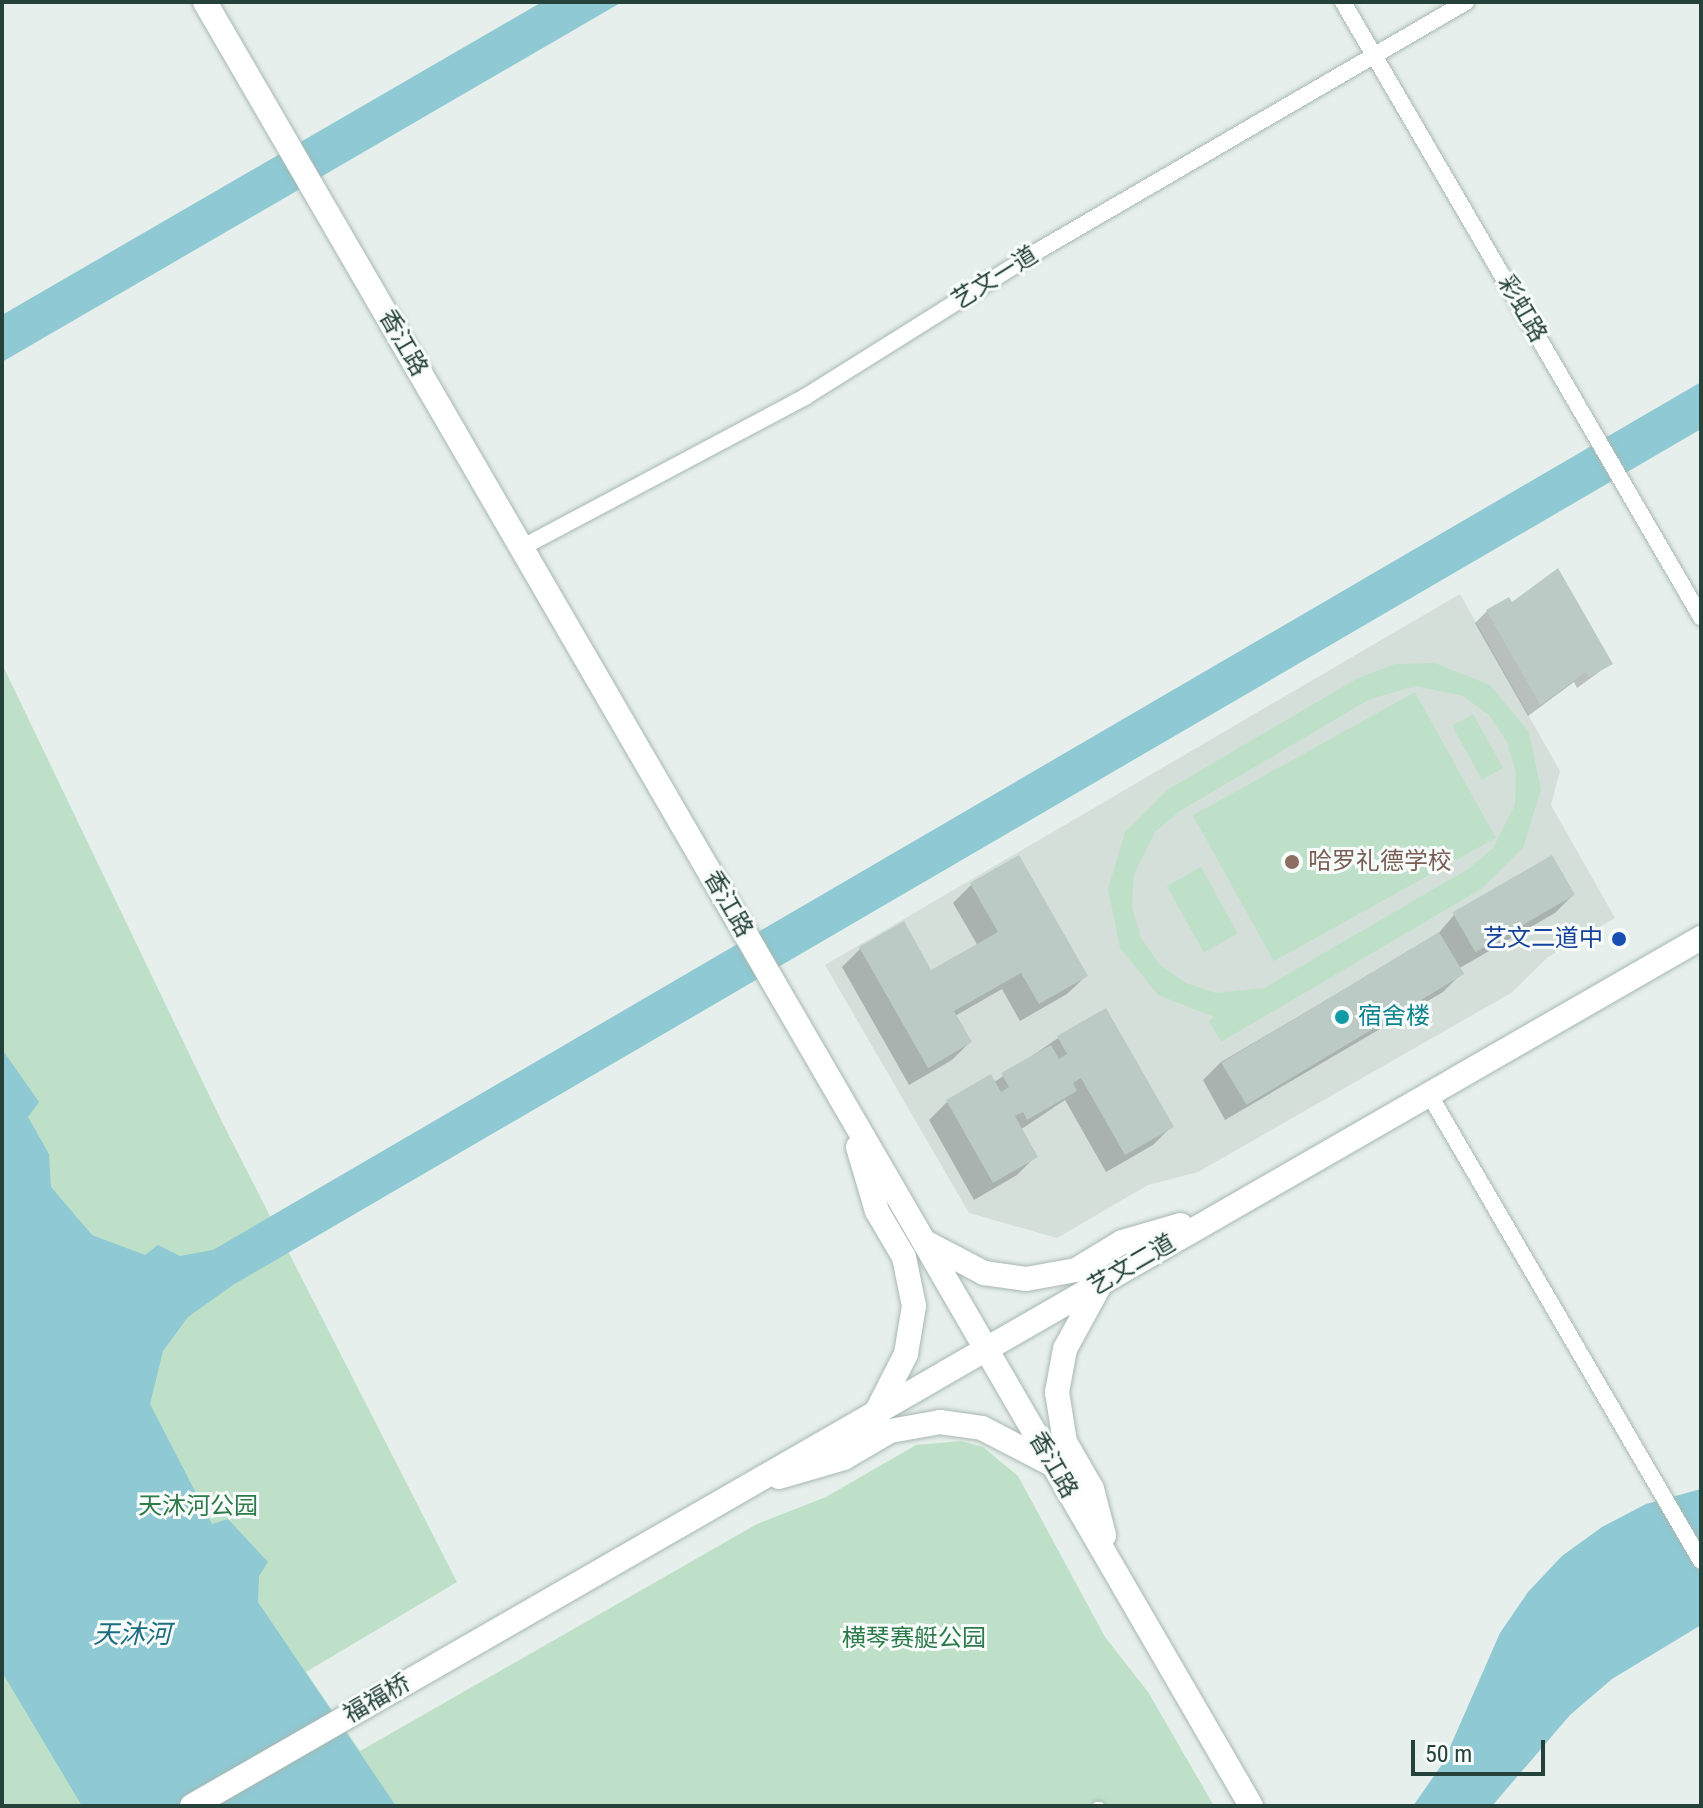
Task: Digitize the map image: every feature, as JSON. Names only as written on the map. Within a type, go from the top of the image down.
[{"type":"main road","name":"香江路","points":[[205,2],[1251,1806]]},
{"type":"main road","name":"艺文二道","points":[[562,1591],[1701,938]]},
{"type":"main road","points":[[848,1110],[877,1211],[904,1257],[913,1293],[910,1342],[877,1411]]},
{"type":"main road","points":[[923,1241],[984,1273],[1040,1278],[1076,1270],[1122,1242],[1222,1213]]},
{"type":"main road","points":[[1101,1282],[1065,1349],[1057,1392],[1065,1442],[1092,1489],[1113,1568]]},
{"type":"main road","points":[[742,1488],[844,1458],[890,1431],[940,1422],[982,1428],[1053,1466]]},
{"type":"main road","name":"福福桥","points":[[192,1806],[562,1591]]},
{"type":"street","name":"彩虹路","points":[[1343,2],[1701,617]]},
{"type":"street","name":"艺文一道","points":[[521,548],[805,397],[1031,255],[1466,2]]},
{"type":"street","points":[[1429,1094],[1701,1561]]},
{"type":"shaded area","name":"哈罗礼德学校","points":[[1460,594],[1560,771],[1551,805],[1615,918],[1548,957],[1511,993],[1198,1172],[1148,1185],[1057,1238],[969,1213],[825,965]]},
{"type":"green space","points":[[1435,663],[1490,685],[1529,732],[1541,790],[1523,848],[1481,889],[1221,1042],[1209,1021],[1214,1017],[1158,995],[1120,948],[1108,889],[1125,832],[1167,790],[1358,678],[1395,664]],"holes":[[[1416,686],[1463,696],[1489,715],[1507,742],[1516,773],[1515,805],[1493,848],[1468,869],[1264,988],[1216,993],[1186,983],[1160,965],[1141,938],[1132,907],[1134,874],[1155,832],[1180,811],[1370,699]]]},
{"type":"green space","name":"天沐河公园","points":[[2,664],[223,1124],[457,1582],[306,1672],[360,1751],[757,1524],[826,1497],[916,1445],[961,1441],[983,1447],[1018,1476],[1105,1637],[1148,1692],[1214,1806],[2,1806]]},
{"type":"green space","points":[[1415,692],[1496,838],[1274,961],[1193,815]]},
{"type":"green space","points":[[1473,714],[1503,768],[1482,780],[1452,726]]},
{"type":"green space","points":[[1201,867],[1238,933],[1204,952],[1167,886]]},
{"type":"water","points":[[542,2],[622,2],[2,362],[2,315]]},
{"type":"water","name":"天沐河","points":[[1701,382],[1701,429],[233,1285],[188,1317],[163,1351],[150,1404],[212,1524],[228,1519],[268,1562],[259,1576],[258,1602],[396,1806],[82,1806],[2,1672],[2,1049],[39,1102],[28,1117],[49,1154],[51,1187],[92,1235],[145,1255],[158,1245],[180,1256],[213,1250]]},
{"type":"water","points":[[1701,1489],[1701,1625],[1612,1679],[1570,1715],[1492,1806],[1413,1806],[1443,1763],[1500,1633],[1528,1592],[1562,1556],[1602,1527],[1646,1504]]},
{"type":"building","points":[[1558,568],[1613,664],[1589,677],[1586,672],[1540,705],[1486,610],[1509,597],[1512,602]]},
{"type":"building","points":[[1019,855],[1088,976],[1039,1004],[1021,973],[954,1011],[972,1042],[928,1068],[859,947],[904,921],[931,970],[998,932],[970,883]]},
{"type":"building","name":"宿舍楼","points":[[1552,855],[1575,895],[1475,952],[1452,913]]},
{"type":"building","name":"宿舍楼","points":[[1439,932],[1464,974],[1247,1105],[1221,1063]]},
{"type":"building","points":[[1106,1008],[1174,1127],[1125,1155],[1081,1078],[1073,1083],[1077,1091],[1027,1120],[1023,1112],[1015,1116],[1038,1157],[993,1183],[946,1100],[991,1074],[1001,1092],[1009,1087],[1001,1073],[1051,1045],[1059,1059],[1067,1054],[1057,1036]]},
{"type":"place","name":"哈罗礼德学校","points":[[1292,862]]},
{"type":"place","name":"艺文二道中","points":[[1619,939]]},
{"type":"place","name":"宿舍楼","points":[[1342,1017]]},
{"type":"park label","name":"横琴赛艇公园","points":[[914,1639]]}]
